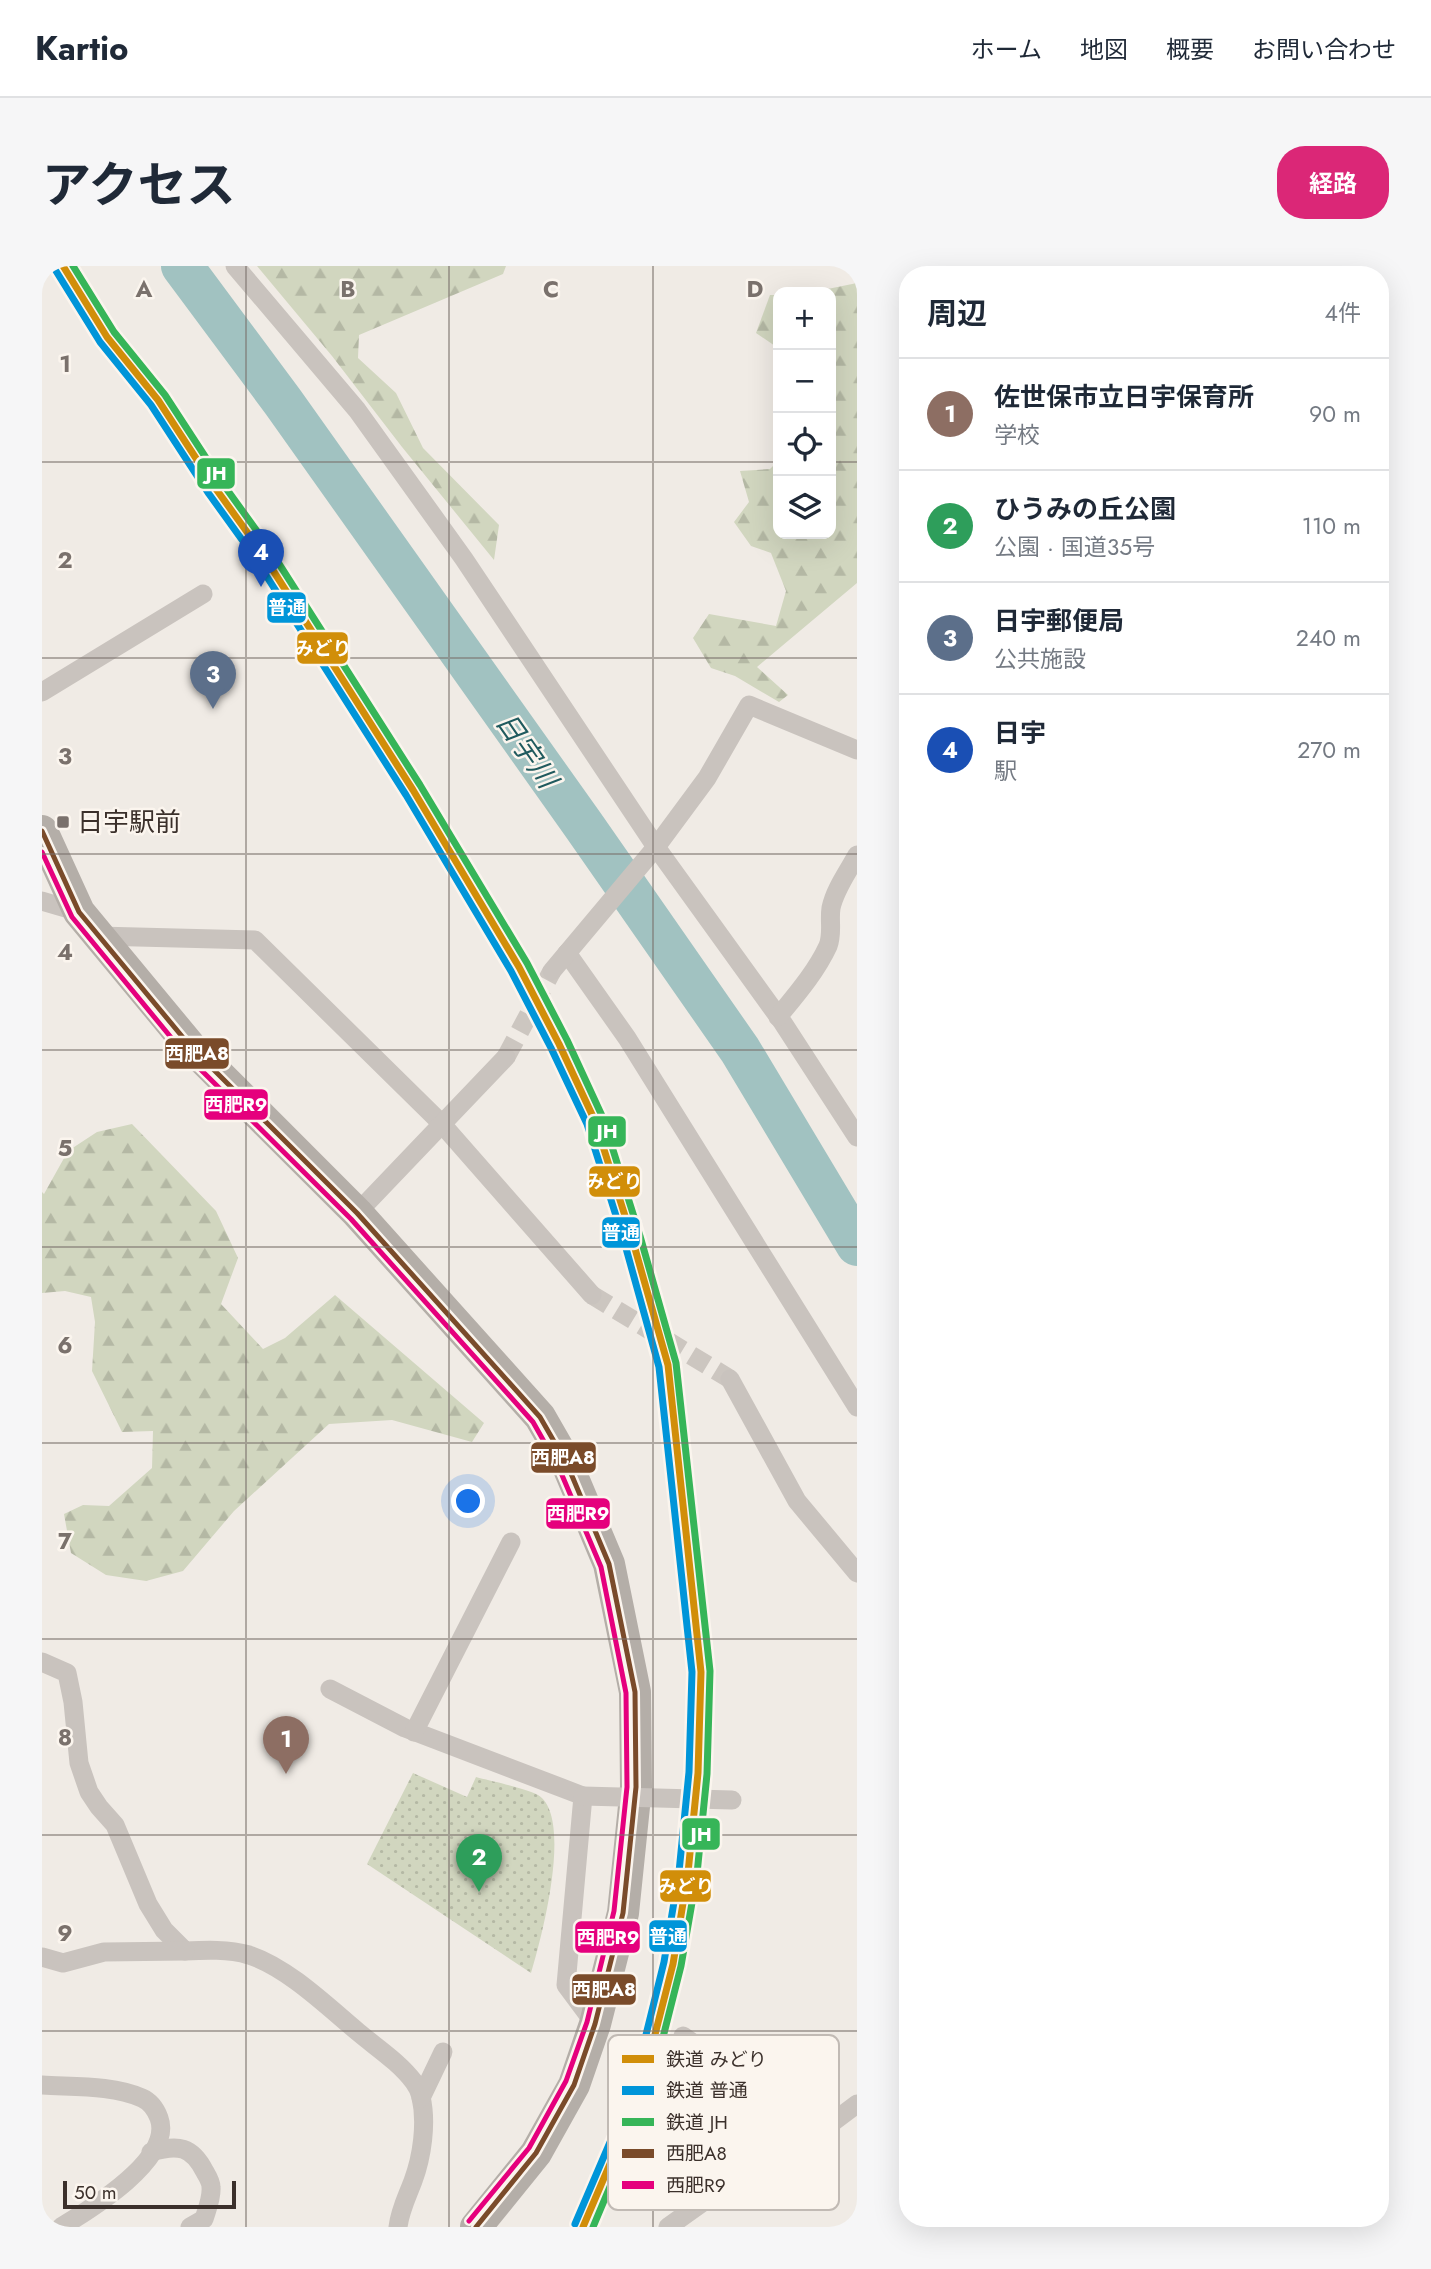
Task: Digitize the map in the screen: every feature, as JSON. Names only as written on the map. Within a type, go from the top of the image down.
[{"type":"highway","points":[[42,831],[89,924],[190,1046],[357,1213],[540,1417],[567,1464],[609,1564],[635,1692],[636,1787],[623,1913],[595,2024],[574,2085],[536,2152],[476,2227]]},
{"type":"street","points":[[235,266],[357,410],[464,559],[656,847],[778,1017],[857,1137]]},
{"type":"street","points":[[42,692],[203,594]]},
{"type":"street","points":[[552,971],[656,847],[707,778],[749,705],[857,750]]},
{"type":"street","points":[[778,1017],[799,992],[828,945],[831,933],[830,912],[834,897],[857,855]]},
{"type":"street","points":[[42,901],[89,924],[254,940],[441,1123],[592,1295]]},
{"type":"street","points":[[567,953],[627,1038],[857,1407]]},
{"type":"street","points":[[357,1213],[506,1057]]},
{"type":"street","points":[[730,1379],[797,1501],[857,1573]]},
{"type":"street","points":[[414,1732],[511,1542]]},
{"type":"street","points":[[42,1662],[67,1673],[73,1702],[79,1763],[89,1792],[115,1825],[148,1904],[164,1930],[185,1951]]},
{"type":"street","points":[[330,1689],[414,1732],[583,1796],[732,1800]]},
{"type":"street","points":[[583,1796],[566,1985],[595,2024]]},
{"type":"street","points":[[42,1957],[64,1963],[104,1952],[212,1950],[249,1955],[272,1966],[317,1997],[390,2057],[416,2084],[421,2098],[423,2130],[420,2158],[413,2182],[403,2202],[398,2227]]},
{"type":"street","points":[[421,2098],[443,2052]]},
{"type":"street","points":[[42,2085],[125,2093],[145,2099],[156,2110],[161,2123],[157,2144],[131,2179],[115,2193],[61,2227]]},
{"type":"street","points":[[839,2118],[857,2104]]},
{"type":"street","points":[[151,2152],[170,2146],[186,2148],[200,2162],[212,2184],[204,2219],[190,2227]]},
{"type":"street","points":[[668,2227],[692,2210]]},
{"type":"green space","points":[[257,266],[506,266],[503,274],[359,335],[358,358],[396,393],[423,448],[499,525],[494,560],[332,356]]},
{"type":"green space","points":[[857,283],[857,583],[757,667],[788,695],[779,702],[735,676],[711,668],[693,638],[709,614],[776,626],[786,591],[771,553],[751,546],[734,522],[749,502],[740,471],[770,469],[773,466],[773,539],[836,539],[836,287]]},
{"type":"green space","points":[[770,295],[773,295],[773,345],[756,333]]},
{"type":"green space","points":[[132,1124],[216,1211],[238,1258],[221,1304],[263,1349],[285,1338],[335,1295],[484,1423],[472,1442],[392,1420],[329,1424],[234,1511],[183,1571],[146,1581],[106,1575],[71,1553],[64,1514],[83,1505],[109,1506],[152,1468],[153,1431],[122,1432],[92,1371],[95,1322],[91,1297],[65,1291],[42,1293],[42,1192],[44,1194],[68,1151],[97,1132]]},
{"type":"green space","points":[[413,1773],[467,1797],[476,1777],[508,1785],[538,1795],[548,1808],[554,1827],[552,1880],[531,1973],[367,1864]]},
{"type":"waterway","name":"日宇川","points":[[182,266],[283,402],[740,1050],[857,1245]]},
{"type":"tunnel","points":[[506,1057],[552,971]]},
{"type":"tunnel","points":[[592,1295],[730,1379]]},
{"type":"rail line","name":"みどり","points":[[63,266],[107,337],[158,400],[260,550],[413,790],[519,967],[595,1121],[668,1365],[701,1672],[698,1773],[688,1873],[673,1964],[655,2035]]},
{"type":"rail line","name":"JH","points":[[73,266],[114,332],[165,395],[267,545],[420,785],[527,963],[603,1118],[676,1363],[710,1671],[707,1774],[697,1874],[681,1966],[664,2035]]},
{"type":"rail line","name":"普通","points":[[56,271],[100,342],[151,405],[253,555],[406,795],[511,971],[587,1124],[624,1241],[659,1367],[692,1672],[689,1772],[679,1872],[664,1962],[646,2035]]},
{"type":"rail line","name":"普通","points":[[575,2224],[608,2147]]},
{"type":"rail line","name":"みどり","points":[[583,2227],[608,2169]]},
{"type":"rail line","name":"JH","points":[[593,2227],[608,2191]]},
{"type":"transit line","name":"西肥A8","points":[[42,831],[79,912],[190,1046],[357,1213],[540,1417],[567,1464],[609,1564],[635,1692],[636,1787],[623,1913],[595,2024],[574,2085],[536,2153],[476,2227]]},
{"type":"transit line","name":"西肥R9","points":[[42,852],[72,917],[183,1052],[351,1219],[533,1422],[559,1468],[601,1567],[626,1693],[627,1787],[614,1911],[587,2022],[566,2081],[529,2148],[469,2221]]},
{"type":"place","name":"日宇","points":[[261,587]]},
{"type":"place","name":"日宇郵便局","points":[[213,709]]},
{"type":"place","name":"日宇駅前","points":[[63,822]]},
{"type":"place","name":"佐世保市立日宇保育所","points":[[286,1774]]},
{"type":"place","name":"ひうみの丘公園","points":[[479,1892]]}]
